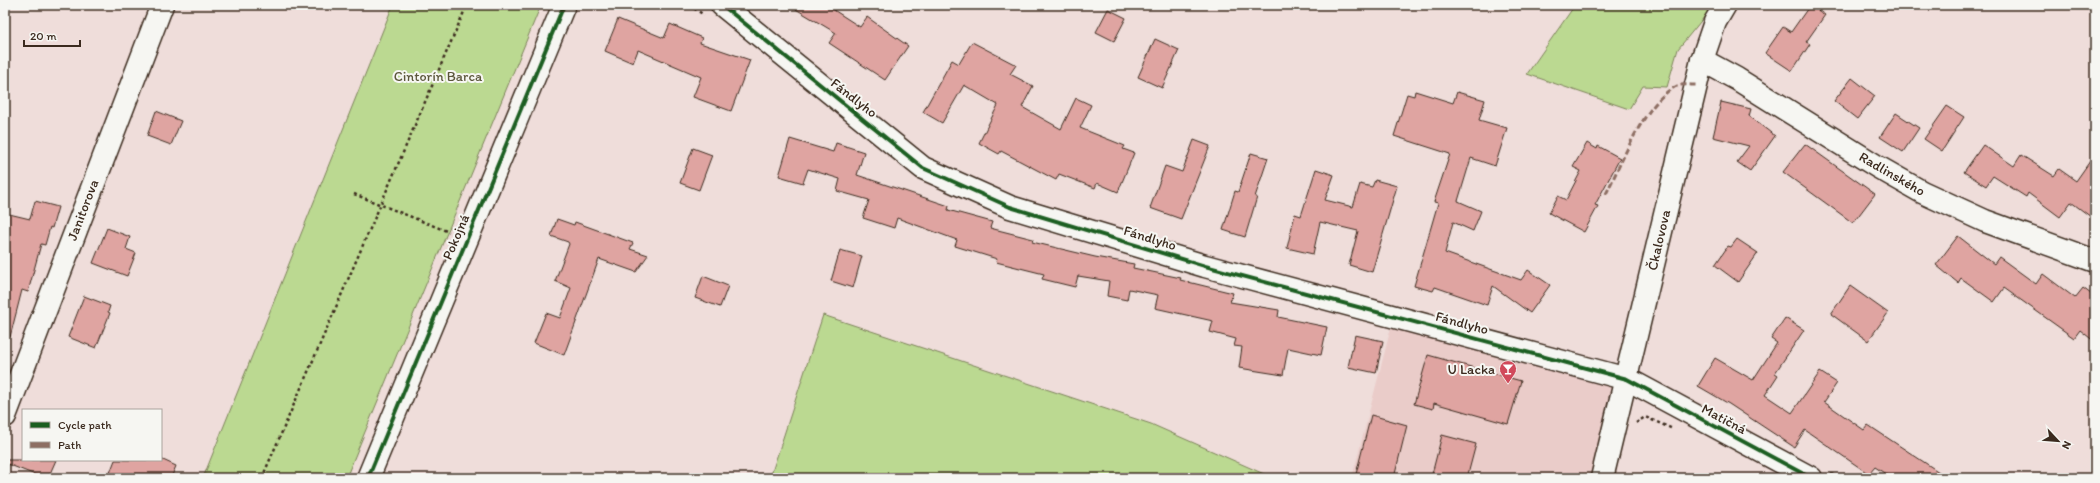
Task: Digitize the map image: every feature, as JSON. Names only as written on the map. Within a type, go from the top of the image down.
[{"type":"street","name":"Janitorova","points":[[5,416],[162,5]]},
{"type":"street","name":"Pokojná","points":[[368,478],[564,5]]},
{"type":"street","name":"Fándlyho","points":[[722,5],[923,168],[1010,207],[1205,266],[1627,379]]},
{"type":"street","name":"Čkalovova","points":[[1602,478],[1627,379],[1702,60],[1714,22],[1724,5]]},
{"type":"street","name":"Radlinského","points":[[1702,60],[1737,79],[1878,167],[1922,192],[1985,221],[2095,261]]},
{"type":"street","name":"Matičná","points":[[1627,379],[1811,478]]},
{"type":"path","points":[[262,478],[467,5]]},
{"type":"path","points":[[354,194],[467,239]]},
{"type":"path","points":[[1633,429],[1636,423],[1645,417],[1656,420],[1677,431]]},
{"type":"shaded area","points":[[1394,316],[1627,379],[1602,478],[1352,478]]},
{"type":"green space","name":"Cintorín Barca","points":[[393,5],[541,5],[346,478],[203,478]]},
{"type":"green space","points":[[1575,5],[1714,5],[1678,49],[1667,87],[1643,86],[1629,109],[1527,74]]},
{"type":"green space","points":[[823,315],[1151,424],[1273,478],[770,478]]},
{"type":"building","points":[[789,5],[826,5],[860,27],[867,17],[908,46],[885,80],[829,43],[836,33]]},
{"type":"building","points":[[1810,5],[1825,15],[1806,42],[1810,44],[1792,71],[1765,53],[1783,27],[1791,32]]},
{"type":"building","points":[[1108,9],[1126,18],[1114,41],[1096,32]]},
{"type":"building","points":[[618,19],[664,38],[670,24],[702,38],[700,43],[750,60],[731,111],[693,97],[701,77],[638,50],[633,63],[605,51]]},
{"type":"building","points":[[1155,39],[1179,50],[1162,88],[1138,77]]},
{"type":"building","points":[[972,42],[1016,65],[1010,74],[1033,86],[1022,107],[1061,129],[1076,98],[1091,105],[1080,128],[1125,146],[1123,149],[1134,153],[1118,192],[1097,183],[1095,188],[1059,174],[1056,180],[1001,151],[999,154],[979,143],[998,105],[964,85],[942,123],[923,112],[952,60],[959,64]]},
{"type":"building","points":[[1852,78],[1875,96],[1857,119],[1834,101]]},
{"type":"building","points":[[1415,91],[1453,103],[1457,92],[1485,100],[1479,120],[1507,128],[1495,166],[1471,158],[1458,201],[1481,211],[1473,231],[1453,222],[1445,253],[1521,280],[1528,270],[1550,285],[1530,313],[1493,286],[1487,305],[1435,287],[1433,291],[1414,286],[1438,203],[1434,202],[1450,154],[1394,136],[1407,94],[1414,96]]},
{"type":"building","points":[[1721,102],[1751,109],[1749,116],[1775,136],[1750,171],[1737,162],[1749,146],[1713,137]]},
{"type":"building","points":[[1947,106],[1964,117],[1942,151],[1924,139]]},
{"type":"building","points":[[156,111],[181,121],[171,145],[147,136]]},
{"type":"building","points":[[1896,113],[1919,128],[1903,152],[1880,137]]},
{"type":"building","points":[[790,139],[833,152],[836,143],[864,152],[857,175],[949,206],[948,210],[992,222],[990,228],[1033,239],[1032,242],[1095,257],[1134,264],[1133,268],[1181,278],[1180,280],[1233,293],[1230,302],[1279,310],[1278,317],[1327,327],[1321,355],[1288,348],[1283,375],[1239,368],[1242,347],[1234,346],[1236,339],[1210,332],[1213,321],[1155,308],[1158,295],[1129,289],[1127,300],[1107,296],[1109,281],[1078,276],[1075,287],[1042,279],[1044,274],[996,262],[997,259],[955,246],[957,240],[897,218],[894,228],[863,218],[869,200],[837,191],[840,179],[808,169],[803,183],[779,176]]},
{"type":"building","points":[[1194,140],[1210,146],[1181,219],[1150,208],[1165,166],[1182,172]]},
{"type":"building","points":[[1587,143],[1597,149],[1598,146],[1620,158],[1595,205],[1598,206],[1584,232],[1549,213],[1558,196],[1566,200],[1581,171],[1573,167]]},
{"type":"building","points":[[1805,144],[1875,194],[1853,223],[1783,172]]},
{"type":"building","points":[[1983,145],[2014,166],[2021,155],[2054,176],[2059,169],[2076,181],[2095,154],[2095,220],[2071,202],[2060,217],[2028,193],[2026,197],[1993,176],[1986,186],[1964,172]]},
{"type":"building","points":[[693,148],[712,155],[699,190],[680,183]]},
{"type":"building","points":[[1251,153],[1268,158],[1255,197],[1257,197],[1245,237],[1223,230],[1235,191],[1238,192]]},
{"type":"building","points":[[1316,169],[1334,175],[1325,200],[1353,207],[1360,184],[1372,187],[1375,180],[1397,186],[1372,272],[1349,265],[1358,231],[1320,222],[1313,254],[1287,248],[1295,214],[1301,216]]},
{"type":"building","points":[[35,201],[58,207],[45,245],[41,244],[28,292],[22,290],[10,337],[5,336],[5,213],[30,219]]},
{"type":"building","points":[[557,219],[574,225],[575,222],[633,243],[630,249],[648,255],[636,272],[599,259],[564,355],[534,343],[546,313],[560,318],[571,288],[555,281],[569,244],[568,242],[551,236]]},
{"type":"building","points":[[107,228],[130,237],[126,249],[136,253],[127,276],[93,263]]},
{"type":"building","points":[[1958,236],[1994,264],[1999,257],[2036,284],[2043,274],[2075,298],[2083,288],[2095,297],[2095,342],[2080,330],[2074,338],[2004,288],[1994,302],[1961,278],[1958,283],[1936,265]]},
{"type":"building","points":[[1737,239],[1758,253],[1738,282],[1715,265],[1728,246],[1731,247]]},
{"type":"building","points":[[840,250],[862,256],[853,288],[831,281]]},
{"type":"building","points":[[703,276],[728,286],[720,307],[695,298]]},
{"type":"building","points":[[1850,286],[1888,313],[1868,341],[1831,314]]},
{"type":"building","points":[[84,296],[110,306],[108,312],[110,313],[96,348],[68,337]]},
{"type":"building","points":[[1785,318],[1804,330],[1775,373],[1778,375],[1765,395],[1792,413],[1820,372],[1837,383],[1824,402],[1864,430],[1868,425],[1948,478],[1892,478],[1875,467],[1869,474],[1805,430],[1794,447],[1729,404],[1698,386],[1715,358],[1753,380],[1777,343],[1771,339]]},
{"type":"building","points":[[1355,335],[1383,341],[1376,373],[1348,367]]},
{"type":"building","points":[[1428,355],[1521,381],[1508,424],[1434,403],[1433,409],[1414,404]]},
{"type":"building","points":[[1371,415],[1407,425],[1394,478],[1355,478]]},
{"type":"building","points":[[1442,435],[1476,444],[1467,478],[1431,478]]},
{"type":"building","points":[[5,460],[56,461],[48,478],[43,478],[5,463]]},
{"type":"building","points":[[163,460],[176,466],[171,478],[108,478],[115,461]]},
{"type":"marked path","points":[[1606,194],[1644,118],[1665,93],[1677,86],[1696,85]]},
{"type":"cycle path","points":[[368,478],[564,5]]},
{"type":"cycle path","points":[[722,5],[923,168],[1010,207],[1205,266],[1627,379],[1811,478]]},
{"type":"place","name":"U Lacka","points":[[1508,384]]}]
